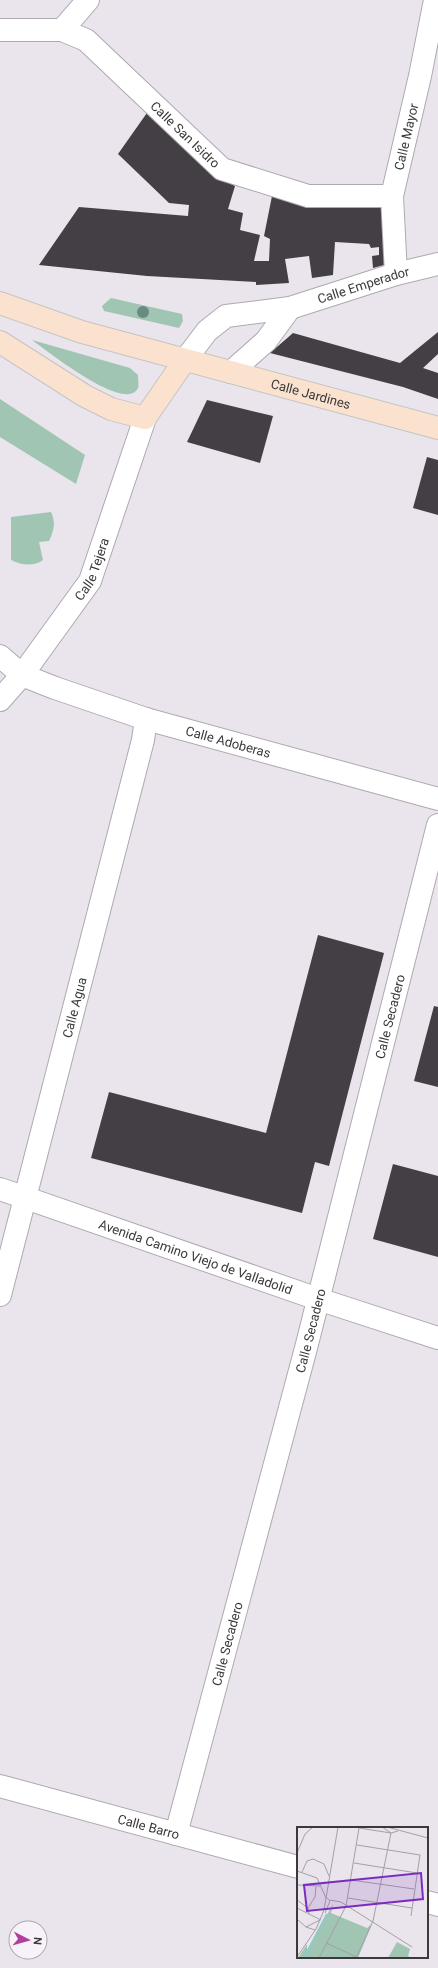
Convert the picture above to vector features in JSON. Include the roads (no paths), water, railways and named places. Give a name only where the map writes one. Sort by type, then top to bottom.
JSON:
[{"type":"main road","name":"Calle Jardines","points":[[0,303],[82,332],[438,428]]},
{"type":"main road","points":[[0,342],[85,396],[111,409],[145,418],[185,360]]},
{"type":"street","points":[[62,30],[88,0]]},
{"type":"street","name":"Calle Mayor","points":[[396,274],[392,196],[420,76],[435,0]]},
{"type":"street","name":"Calle San Isidro","points":[[0,30],[62,30],[86,40],[222,169],[308,196],[392,196]]},
{"type":"street","name":"Calle Emperador","points":[[185,360],[207,331],[226,316],[290,308],[396,274],[438,264]]},
{"type":"street","points":[[231,372],[266,341],[290,308]]},
{"type":"street","name":"Calle Tejera","points":[[0,700],[22,675],[90,581],[145,418]]},
{"type":"street","name":"Calle Adoberas","points":[[0,656],[22,675],[55,688],[146,719],[438,799]]},
{"type":"street","name":"Calle Agua","points":[[0,1295],[26,1199],[143,740],[146,719]]},
{"type":"street","name":"Calle Secadero","points":[[176,1834],[318,1299],[438,825]]},
{"type":"street","name":"Avenida Camino Viejo de Valladolid","points":[[0,1189],[318,1299],[438,1338]]},
{"type":"street","name":"Calle Barro","points":[[0,1786],[297,1867]]},
{"type":"street","points":[[428,1902],[438,1905]]}]
